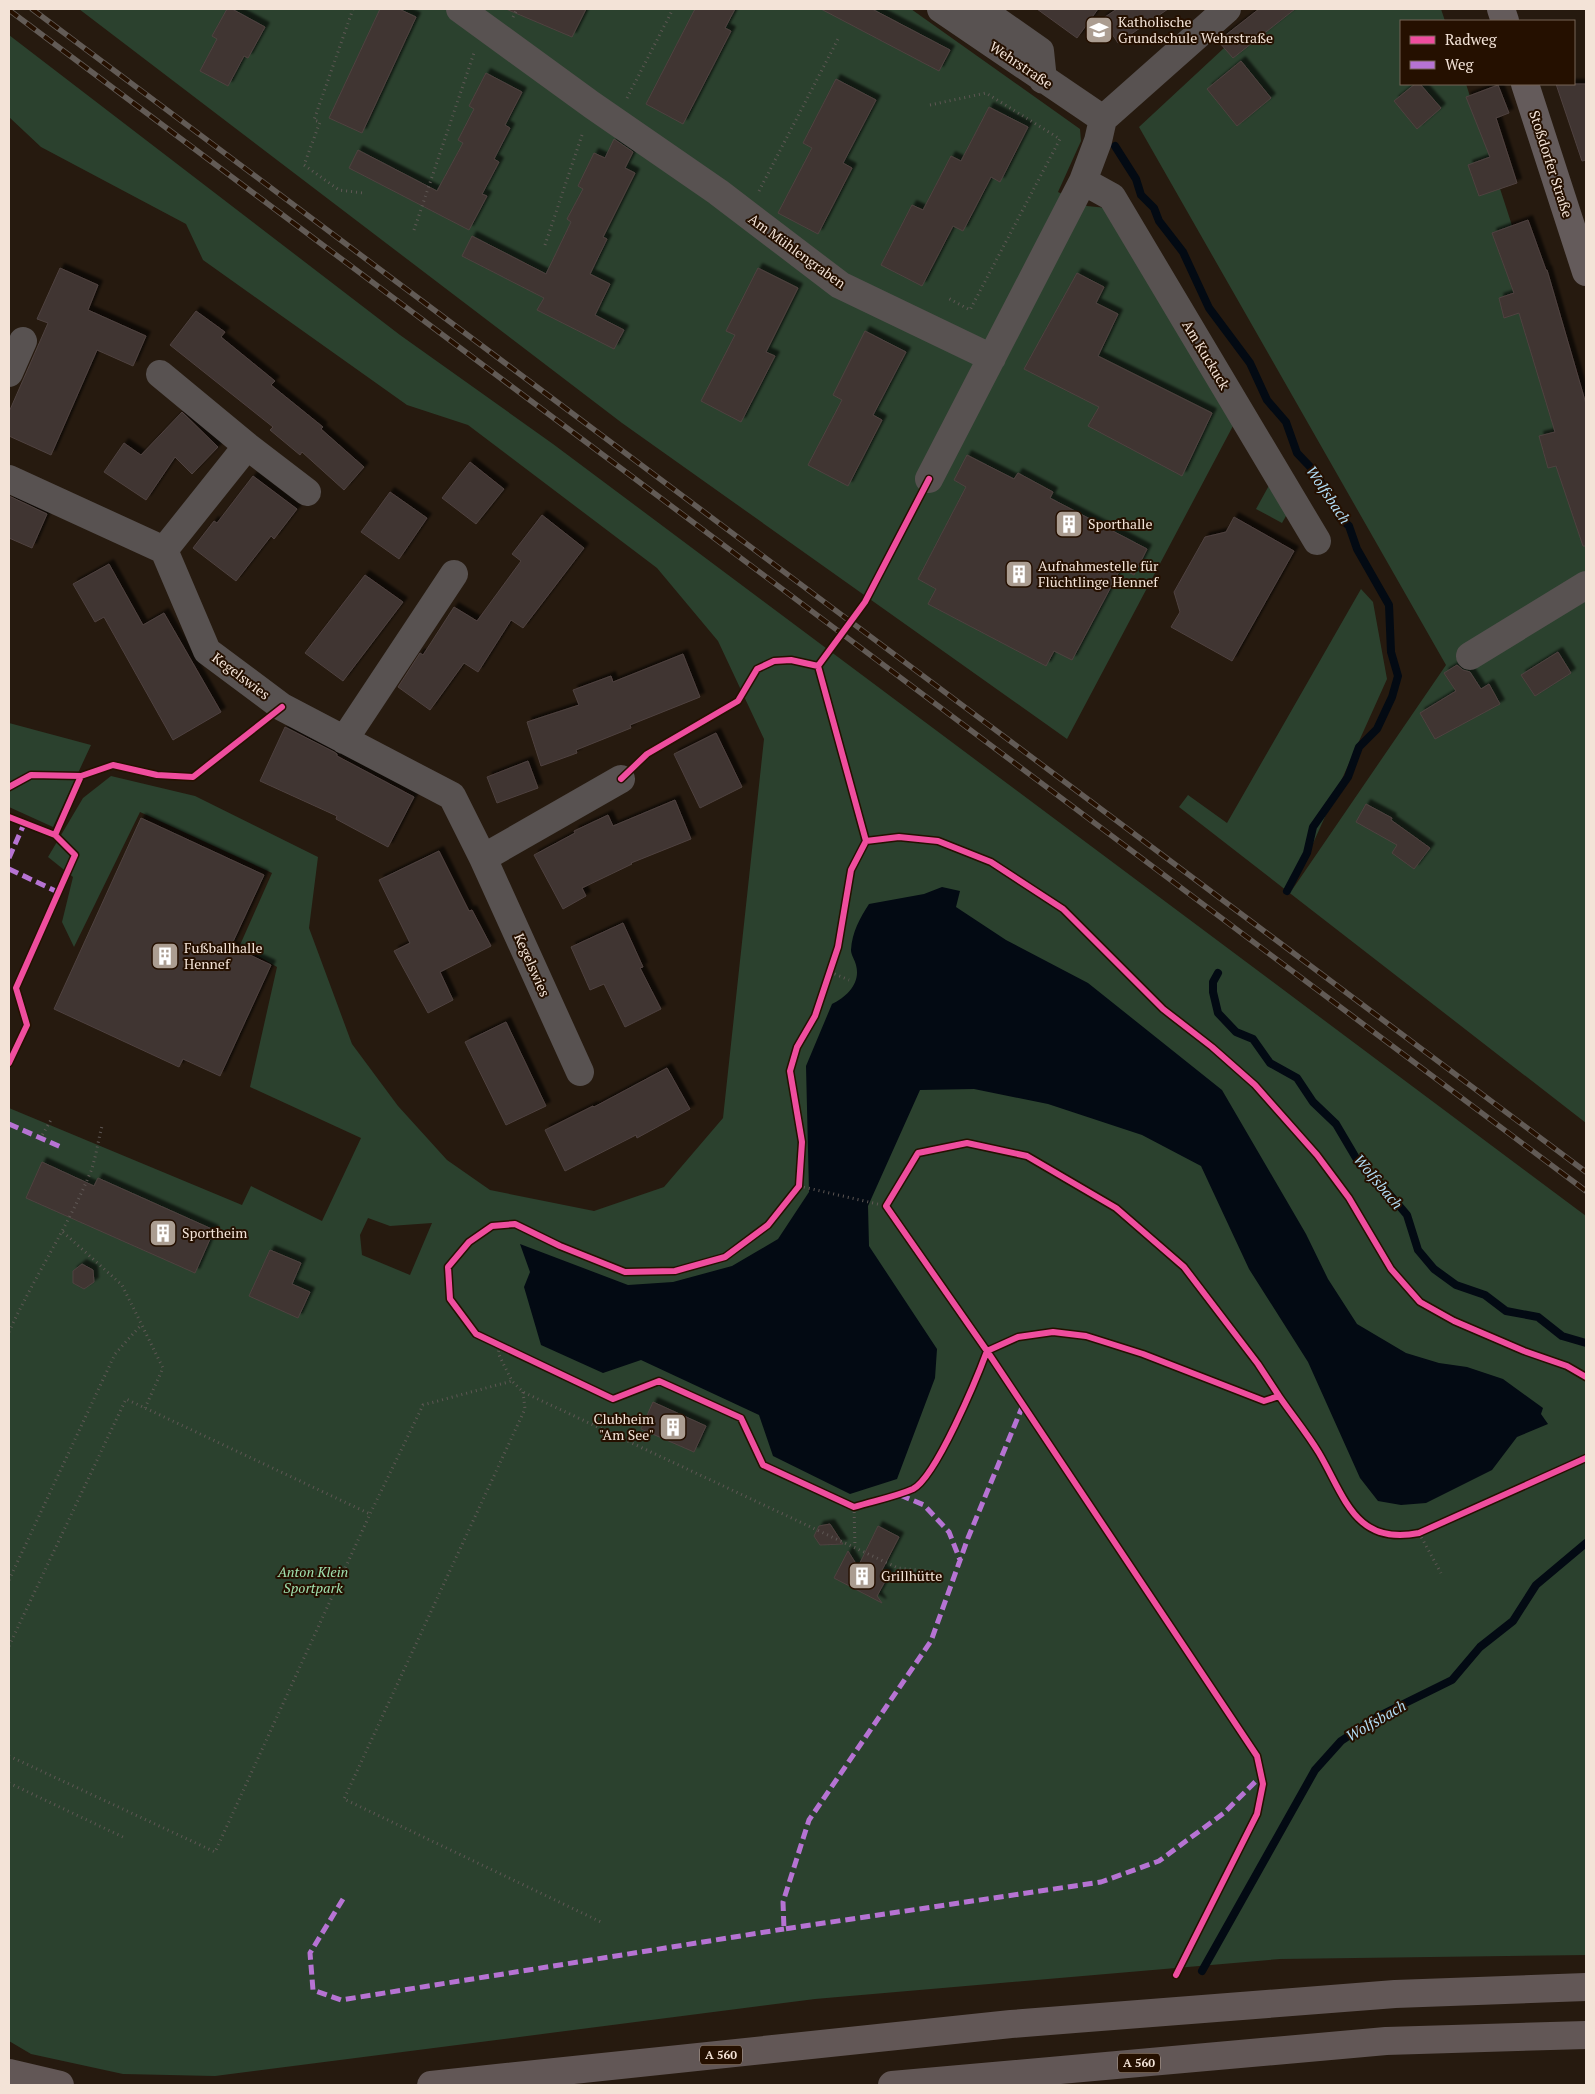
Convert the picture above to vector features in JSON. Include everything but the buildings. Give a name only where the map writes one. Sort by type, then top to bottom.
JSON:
[{"type":"highway","name":"A 560","points":[[431,2085],[1020,2023],[1395,1994],[1586,1987]]},
{"type":"highway","name":"A 560","points":[[892,2085],[1386,2041],[1586,2035]]},
{"type":"highway","points":[[9,2073],[60,2085]]},
{"type":"main road","name":"Stoßdorfer Straße","points":[[1525,85],[1586,272]]},
{"type":"street","name":"Am Mühlengraben","points":[[460,9],[747,214],[840,285],[992,358]]},
{"type":"street","name":"Wehrstraße","points":[[941,9],[1103,119]]},
{"type":"street","points":[[980,9],[1040,51],[1043,80]]},
{"type":"street","points":[[929,478],[1083,181],[1098,141],[1103,119],[1227,9]]},
{"type":"street","name":"Am Kuckuck","points":[[1083,181],[1112,197],[1317,541]]},
{"type":"street","points":[[9,373],[23,341]]},
{"type":"street","points":[[160,374],[247,446],[307,492]]},
{"type":"street","points":[[9,479],[164,550],[247,446]]},
{"type":"street","name":"Kegelswies","points":[[164,550],[207,651],[282,707],[452,796],[483,858],[580,1072]]},
{"type":"street","points":[[344,740],[454,574]]},
{"type":"street","points":[[1470,656],[1586,585]]},
{"type":"street","points":[[483,858],[621,778]]},
{"type":"path","points":[[353,9],[314,120],[320,122],[304,165],[339,190],[363,193]]},
{"type":"path","points":[[616,121],[673,9]]},
{"type":"path","points":[[414,230],[483,26]]},
{"type":"path","points":[[747,214],[838,38]]},
{"type":"path","points":[[930,105],[986,93],[1060,139],[970,310],[946,297]]},
{"type":"path","points":[[545,245],[592,105]]},
{"type":"path","points":[[830,972],[848,980]]},
{"type":"path","points":[[40,1139],[52,1118]]},
{"type":"path","points":[[9,1332],[25,1296],[63,1232],[92,1169],[102,1126]]},
{"type":"path","points":[[799,1186],[886,1206]]},
{"type":"path","points":[[63,1232],[122,1285],[163,1368],[145,1408]]},
{"type":"path","points":[[9,1580],[115,1354],[141,1325]]},
{"type":"path","points":[[500,1346],[498,1353],[512,1381],[523,1392],[898,1568],[937,1572]]},
{"type":"path","points":[[9,1756],[214,1852],[370,1514],[423,1405],[512,1381]]},
{"type":"path","points":[[523,1392],[525,1409],[344,1799],[601,1922]]},
{"type":"path","points":[[9,1646],[126,1399],[370,1514]]},
{"type":"path","points":[[854,1507],[855,1547]]},
{"type":"path","points":[[1419,1533],[1441,1573]]},
{"type":"path","points":[[9,1783],[125,1838]]},
{"type":"green space","points":[[79,9],[911,9],[1080,129],[1081,141],[1058,192],[1087,206],[1107,208],[1234,424],[1067,739],[622,423]]},
{"type":"green space","points":[[1266,9],[1441,9],[1445,20],[1400,20],[1400,85],[1466,85],[1586,453],[1586,1123],[1179,807],[1188,795],[1227,823],[1361,589],[1373,602],[1387,679],[1292,890],[1446,665],[1139,127]]},
{"type":"green space","name":"Anton Klein Sportpark","points":[[9,35],[400,335],[553,444],[1586,1216],[1586,1955],[1280,1959],[815,1999],[215,2076],[123,2074],[31,2054],[9,2041],[9,1108],[242,1205],[251,1186],[322,1221],[361,1138],[250,1087],[277,967],[240,945],[272,873],[140,812],[74,947],[62,922],[73,877],[48,857],[83,798],[111,776],[195,796],[318,857],[309,928],[352,1044],[398,1106],[447,1160],[490,1190],[594,1211],[664,1187],[723,1118],[764,739],[718,641],[657,568],[468,425],[407,405],[203,260],[186,224],[41,147],[9,117]],"holes":[[[368,1218],[390,1226],[432,1223],[410,1275],[362,1255],[360,1235]]]},
{"type":"green space","points":[[1272,480],[1290,509],[1282,523],[1256,509]]},
{"type":"green space","points":[[9,723],[91,745],[53,827],[9,807]]},
{"type":"shaded area","points":[[942,887],[960,891],[956,907],[1006,940],[1088,983],[1222,1090],[1306,1234],[1328,1279],[1357,1324],[1406,1353],[1439,1363],[1467,1367],[1503,1379],[1543,1408],[1541,1414],[1548,1424],[1517,1437],[1492,1470],[1426,1503],[1401,1505],[1378,1501],[1360,1478],[1308,1362],[1249,1269],[1201,1166],[1142,1135],[1048,1104],[974,1089],[920,1090],[868,1206],[869,1246],[937,1349],[935,1378],[897,1479],[850,1494],[773,1456],[759,1415],[641,1360],[603,1373],[541,1345],[524,1287],[530,1272],[520,1244],[628,1285],[673,1282],[732,1266],[778,1239],[809,1192],[806,1066],[832,1004],[848,993],[855,983],[857,972],[851,950],[857,926],[869,904],[924,894]]},
{"type":"waterway","name":"Wolfsbach","points":[[1115,146],[1136,179],[1141,195],[1154,208],[1159,221],[1183,252],[1209,308],[1250,363],[1267,400],[1286,422],[1297,453],[1316,473],[1339,517],[1349,526],[1357,549],[1389,605],[1391,652],[1398,676],[1392,697],[1377,729],[1359,747],[1348,777],[1313,827],[1307,853],[1287,891]]},
{"type":"waterway","name":"Wolfsbach","points":[[1218,973],[1213,982],[1213,992],[1218,1013],[1236,1032],[1253,1039],[1270,1063],[1297,1078],[1313,1102],[1336,1124],[1359,1163],[1380,1183],[1407,1215],[1418,1250],[1434,1269],[1456,1285],[1485,1295],[1506,1311],[1538,1317],[1562,1336],[1586,1343]]},
{"type":"waterway","name":"Wolfsbach","points":[[1202,1971],[1315,1770],[1341,1741],[1377,1717],[1452,1680],[1480,1647],[1513,1621],[1536,1585],[1586,1543]]},
{"type":"railway","points":[[32,9],[1586,1172]]},
{"type":"railway","points":[[9,10],[1586,1191]]},
{"type":"marked path","points":[[9,858],[24,824]]},
{"type":"marked path","points":[[9,869],[60,893]]},
{"type":"marked path","points":[[9,1124],[63,1148]]},
{"type":"marked path","points":[[1023,1405],[968,1538],[931,1641],[809,1820],[783,1902],[784,1929],[1101,1882],[1159,1861],[1224,1813],[1262,1775]]},
{"type":"marked path","points":[[900,1495],[924,1505],[949,1532],[960,1560]]},
{"type":"marked path","points":[[343,1899],[310,1953],[313,1990],[341,2000],[784,1929]]},
{"type":"cycle path","points":[[929,479],[865,602],[818,666],[866,841],[851,870],[838,947],[815,1016],[797,1047],[790,1071],[802,1142],[799,1186],[768,1225],[725,1257],[675,1271],[625,1272],[560,1246],[515,1224],[492,1226],[469,1242],[448,1267],[450,1299],[476,1334],[613,1399],[659,1381],[741,1418],[763,1465],[854,1507],[906,1492],[922,1481],[933,1466],[955,1426],[987,1351],[1018,1337],[1053,1332],[1086,1336],[1143,1354],[1264,1401],[1279,1396],[1319,1453],[1345,1501],[1366,1525],[1380,1532],[1397,1535],[1419,1533],[1586,1458]]},
{"type":"cycle path","points":[[621,779],[647,754],[738,701],[757,669],[774,661],[791,660],[818,666]]},
{"type":"cycle path","points":[[9,787],[31,775],[81,776],[113,765],[157,775],[193,777],[282,707]]},
{"type":"cycle path","points":[[55,835],[81,776]]},
{"type":"cycle path","points":[[9,817],[55,835],[75,855],[16,988],[27,1025],[9,1063]]},
{"type":"cycle path","points":[[866,841],[899,837],[938,841],[991,862],[1063,909],[1163,1009],[1212,1047],[1255,1085],[1317,1155],[1349,1198],[1391,1269],[1420,1302],[1454,1321],[1524,1351],[1567,1366],[1586,1377]]},
{"type":"cycle path","points":[[1176,1975],[1257,1814],[1263,1784],[1257,1756],[987,1351],[886,1206],[918,1153],[967,1143],[1027,1156],[1116,1208],[1184,1267],[1258,1364],[1279,1396]]},
{"type":"place","name":"Katholische Grundschule Wehrstraße","points":[[1099,30]]},
{"type":"place","name":"Sporthalle","points":[[1069,524]]},
{"type":"place","name":"Aufnahmestelle für Flüchtlinge Hennef","points":[[1019,574]]},
{"type":"place","name":"Fußballhalle Hennef","points":[[165,956]]},
{"type":"place","name":"Sportheim","points":[[163,1233]]},
{"type":"place","name":"Clubheim \"Am See\"","points":[[673,1427]]},
{"type":"place","name":"Grillhütte","points":[[862,1576]]}]
